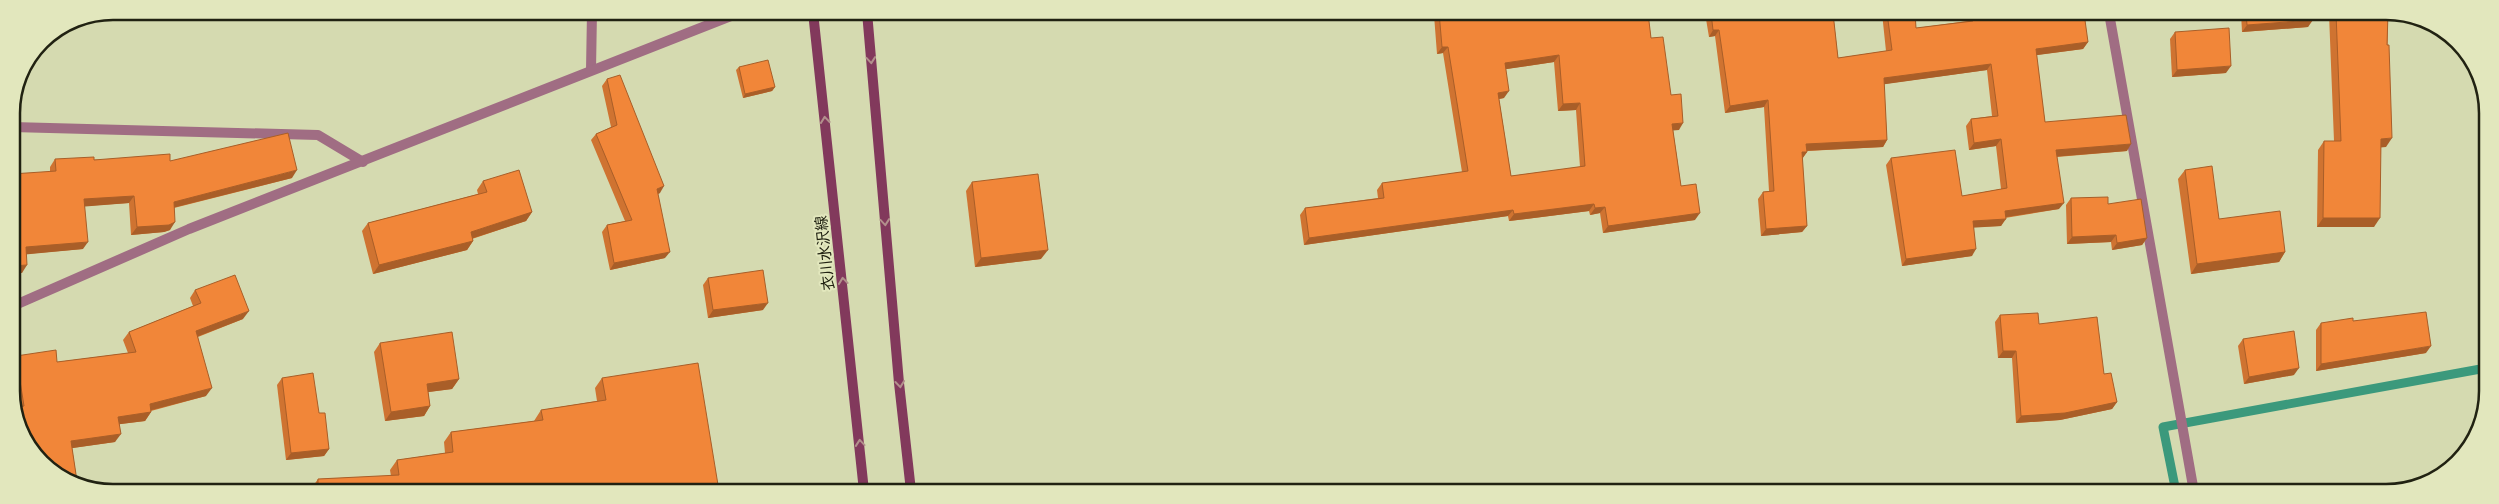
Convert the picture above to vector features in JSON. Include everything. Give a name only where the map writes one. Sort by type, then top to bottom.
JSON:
[{"type":"main road","name":"衣川水沢線","points":[[814,20],[863,484]]},
{"type":"main road","points":[[868,20],[899,383],[910,484]]},
{"type":"street","points":[[591,70],[592,20]]},
{"type":"street","points":[[20,303],[189,230],[720,20]]},
{"type":"street","points":[[2110,20],[2193,484]]},
{"type":"street","points":[[20,127],[318,135],[363,162]]},
{"type":"building","points":[[1440,20],[1649,20],[1651,38],[1663,37],[1671,95],[1681,94],[1683,123],[1672,124],[1681,186],[1696,184],[1700,213],[1608,226],[1605,207],[1595,208],[1594,204],[1514,214],[1513,210],[1309,238],[1305,208],[1384,198],[1382,183],[1468,171],[1448,47],[1442,47]],"holes":[[[1559,55],[1563,104],[1580,103],[1585,166],[1511,176],[1498,93],[1509,91],[1505,63]]]},
{"type":"building","points":[[1712,20],[1834,20],[1838,58],[1892,50],[1888,20],[1915,20],[1916,28],[1973,20],[2085,20],[2088,42],[2036,49],[2045,122],[2126,115],[2131,144],[2056,150],[2064,203],[2005,211],[2006,219],[1973,221],[1976,249],[1906,259],[1891,158],[1955,150],[1962,196],[2007,188],[2001,139],[1974,143],[1971,119],[1998,116],[1991,64],[1884,78],[1887,140],[1806,144],[1807,152],[1802,152],[1807,226],[1766,229],[1763,192],[1774,191],[1768,100],[1730,106],[1719,30],[1713,30]]},
{"type":"building","points":[[2247,20],[2313,20],[2247,25]]},
{"type":"building","points":[[2336,20],[2388,20],[2387,45],[2389,45],[2392,138],[2381,139],[2380,218],[2323,218],[2324,141],[2341,141]]},
{"type":"building","points":[[2229,28],[2231,66],[2177,70],[2175,32]]},
{"type":"building","points":[[768,60],[775,87],[745,94],[739,67]]},
{"type":"building","points":[[620,75],[664,186],[657,189],[670,252],[614,263],[607,225],[632,220],[596,134],[617,125],[607,79]]},
{"type":"building","points":[[288,133],[297,170],[174,202],[175,222],[169,225],[137,227],[134,196],[84,199],[88,242],[26,247],[27,265],[20,265],[20,173],[56,171],[55,159],[94,157],[94,160],[170,154],[170,161]]},
{"type":"building","points":[[2212,166],[2219,219],[2280,211],[2285,252],[2197,264],[2185,170]]},
{"type":"building","points":[[519,170],[532,212],[471,232],[473,241],[379,265],[368,223],[487,192],[483,181]]},
{"type":"building","points":[[1038,174],[1048,250],[981,258],[972,182]]},
{"type":"building","points":[[2108,197],[2108,204],[2141,199],[2147,238],[2117,243],[2116,235],[2072,237],[2071,198]]},
{"type":"building","points":[[763,270],[768,303],[713,310],[708,278]]},
{"type":"building","points":[[235,275],[249,311],[196,331],[212,388],[150,404],[151,412],[118,417],[121,434],[71,441],[76,477],[56,465],[39,448],[32,438],[25,421],[22,406],[24,406],[20,381],[20,355],[56,350],[57,362],[136,352],[129,332],[201,303],[195,290]]},
{"type":"building","points":[[2426,312],[2431,346],[2321,364],[2321,323],[2353,318],[2353,321]]},
{"type":"building","points":[[2038,313],[2039,324],[2097,317],[2104,374],[2111,373],[2117,402],[2065,413],[2021,416],[2016,351],[2003,351],[2000,315]]},
{"type":"building","points":[[2294,331],[2299,368],[2249,377],[2243,339]]},
{"type":"building","points":[[452,332],[459,379],[427,384],[430,406],[391,412],[380,343]]},
{"type":"building","points":[[698,363],[718,484],[318,484],[318,479],[399,475],[397,460],[453,452],[451,432],[543,420],[541,410],[606,400],[602,378]]},
{"type":"building","points":[[313,373],[319,413],[325,413],[329,449],[291,453],[282,378]]},
{"type":"waterway","points":[[2174,484],[2163,427],[2479,369]]}]
